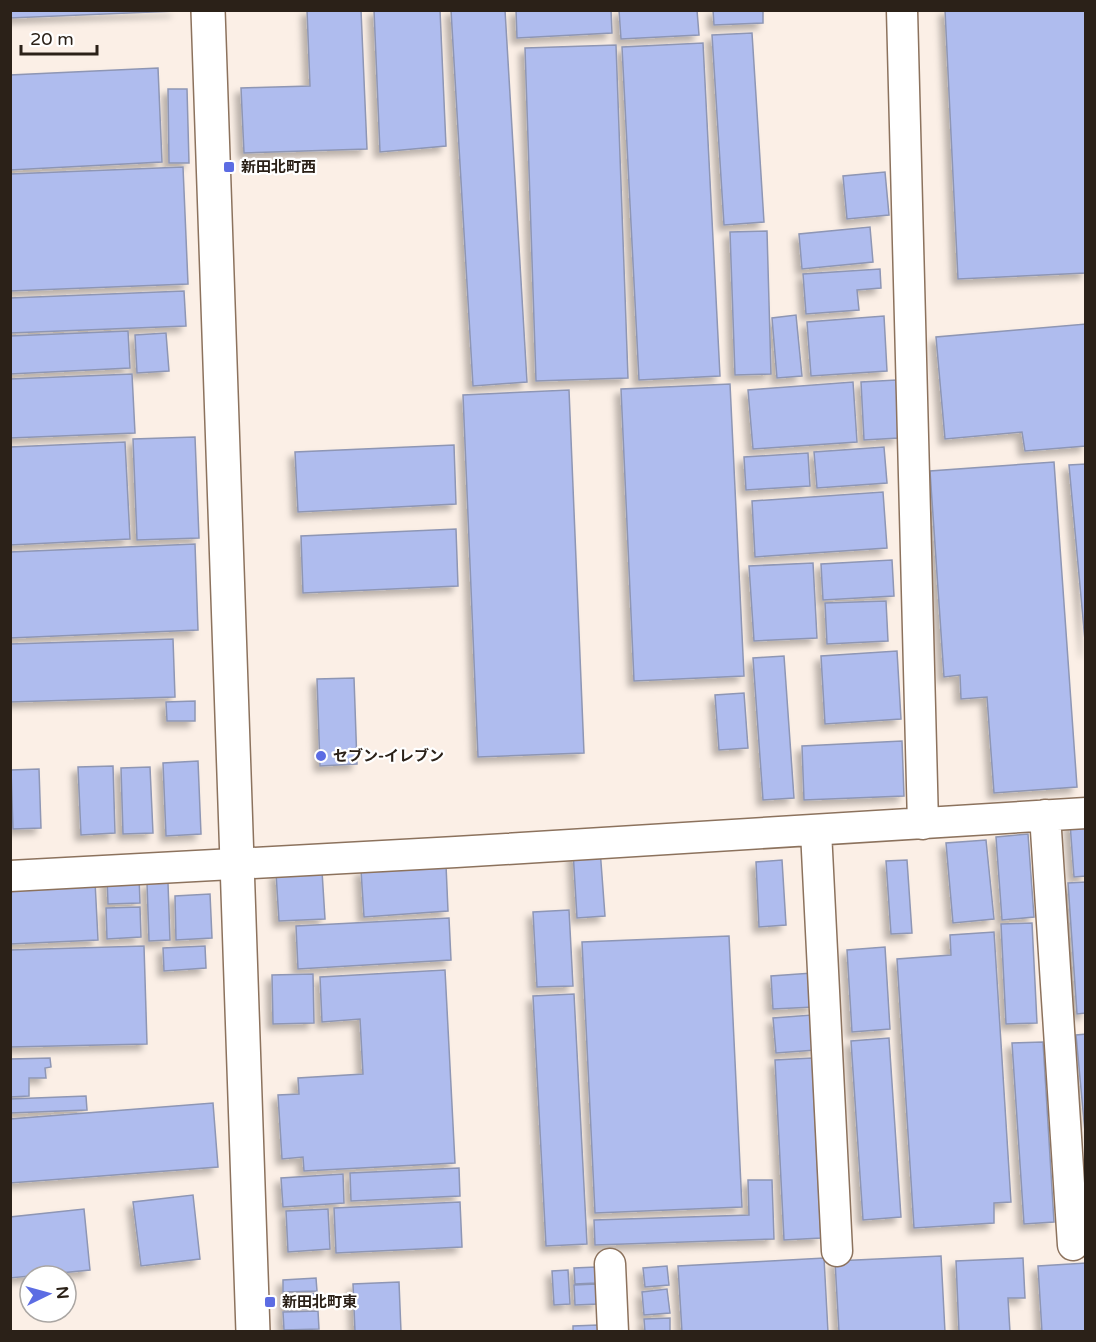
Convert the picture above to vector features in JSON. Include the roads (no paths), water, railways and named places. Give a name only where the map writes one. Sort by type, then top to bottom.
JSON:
[{"type":"street","points":[[208,10],[253,1332]]},
{"type":"street","points":[[902,10],[923,824]]},
{"type":"street","points":[[10,876],[238,865],[1086,813]]},
{"type":"street","points":[[1045,815],[1073,1245]]},
{"type":"street","points":[[816,831],[837,1251]]},
{"type":"street","points":[[610,1263],[613,1332]]},
{"type":"place","name":"新田北町西","points":[[229,167]]},
{"type":"place","name":"セブン-イレブン","points":[[321,756]]},
{"type":"place","name":"新田北町東","points":[[270,1302]]}]
